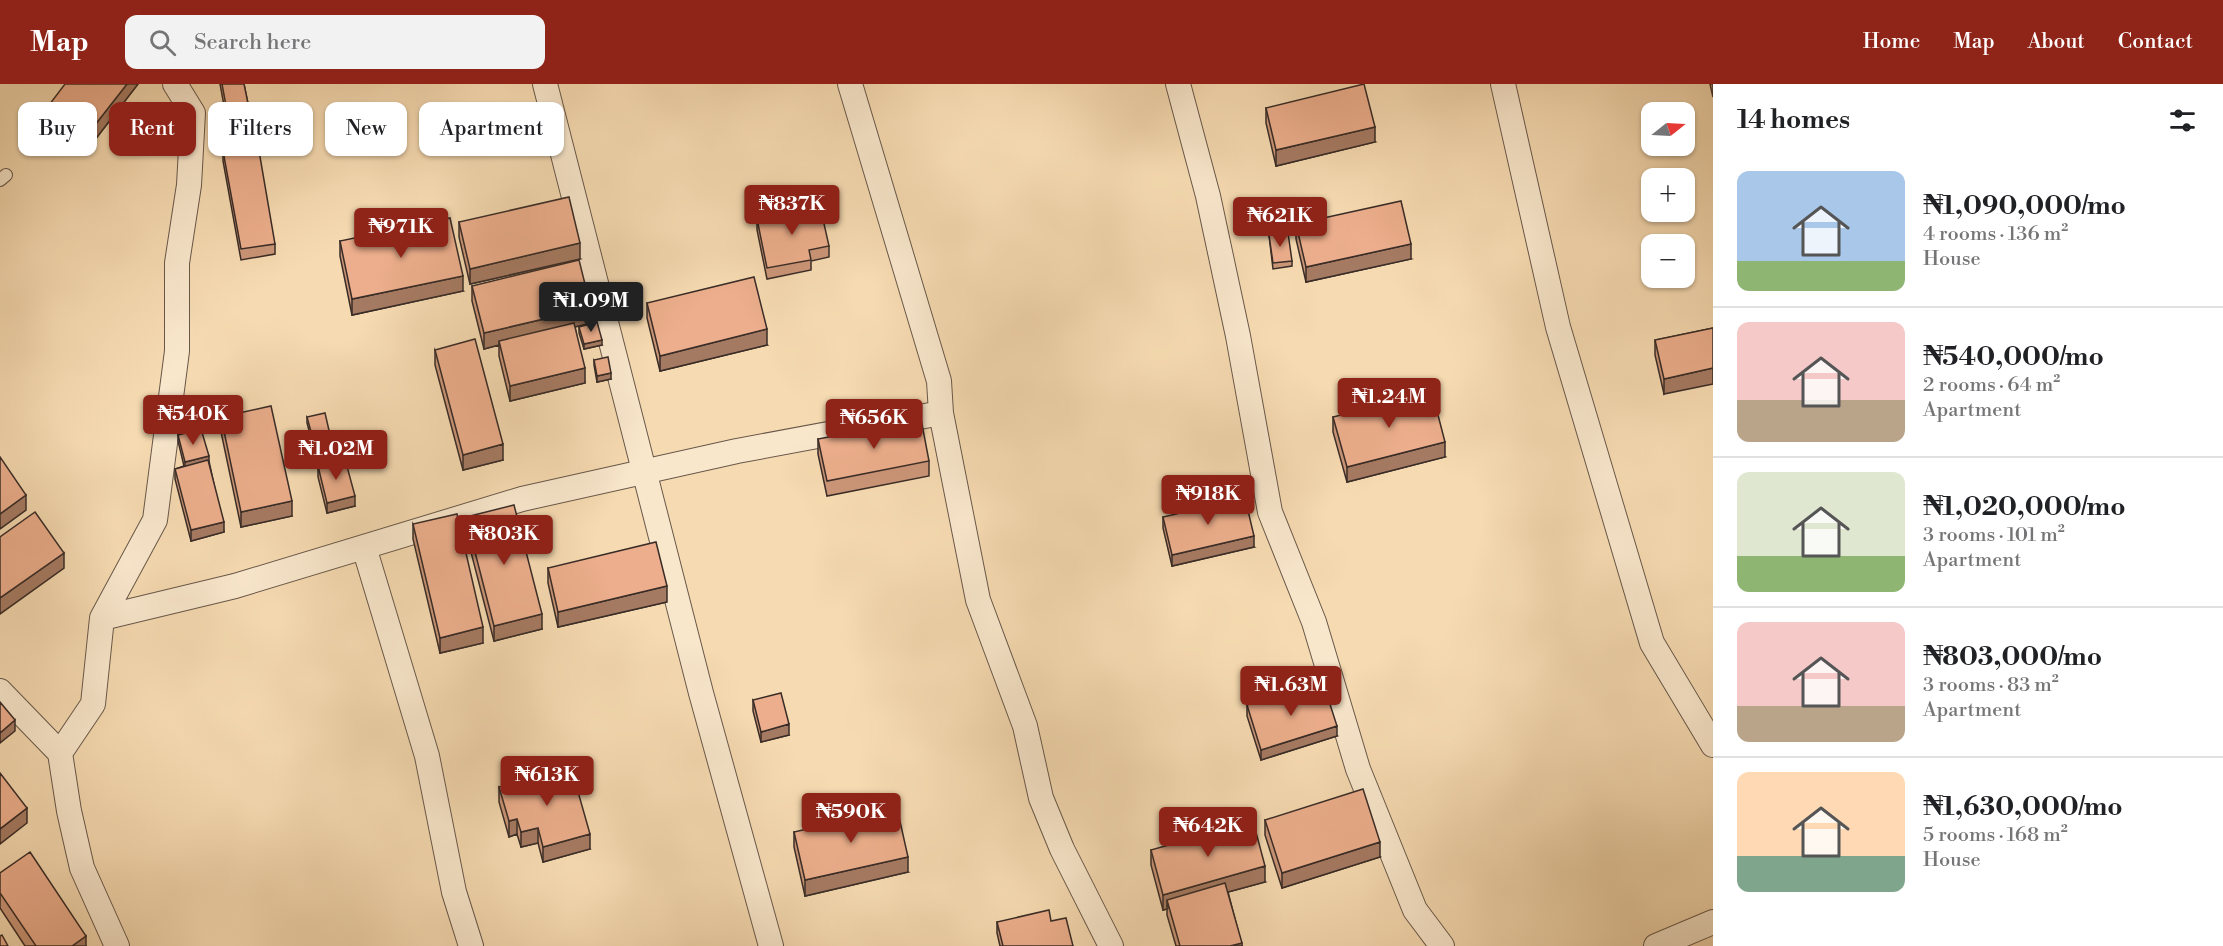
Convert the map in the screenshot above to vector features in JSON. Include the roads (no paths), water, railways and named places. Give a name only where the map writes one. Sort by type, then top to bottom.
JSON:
[{"type":"street","points":[[60,753],[93,704],[102,618],[155,520],[177,351],[177,263],[189,185],[193,113],[175,84]]},
{"type":"street","points":[[545,84],[644,472],[771,946]]},
{"type":"street","points":[[850,84],[939,381],[941,413],[978,600],[1025,726],[1041,798],[1062,849],[1111,946]]},
{"type":"street","points":[[1178,84],[1211,208],[1238,336],[1270,512],[1314,622],[1358,769],[1415,910],[1442,946]]},
{"type":"street","points":[[1503,84],[1558,327],[1652,643],[1713,745]]},
{"type":"street","points":[[102,618],[235,586],[522,499],[644,472],[941,413]]},
{"type":"street","points":[[364,547],[427,756],[454,892],[471,946]]},
{"type":"street","points":[[0,691],[60,753],[69,811],[82,868],[117,946]]},
{"type":"street","points":[[1656,946],[1713,921]]}]
